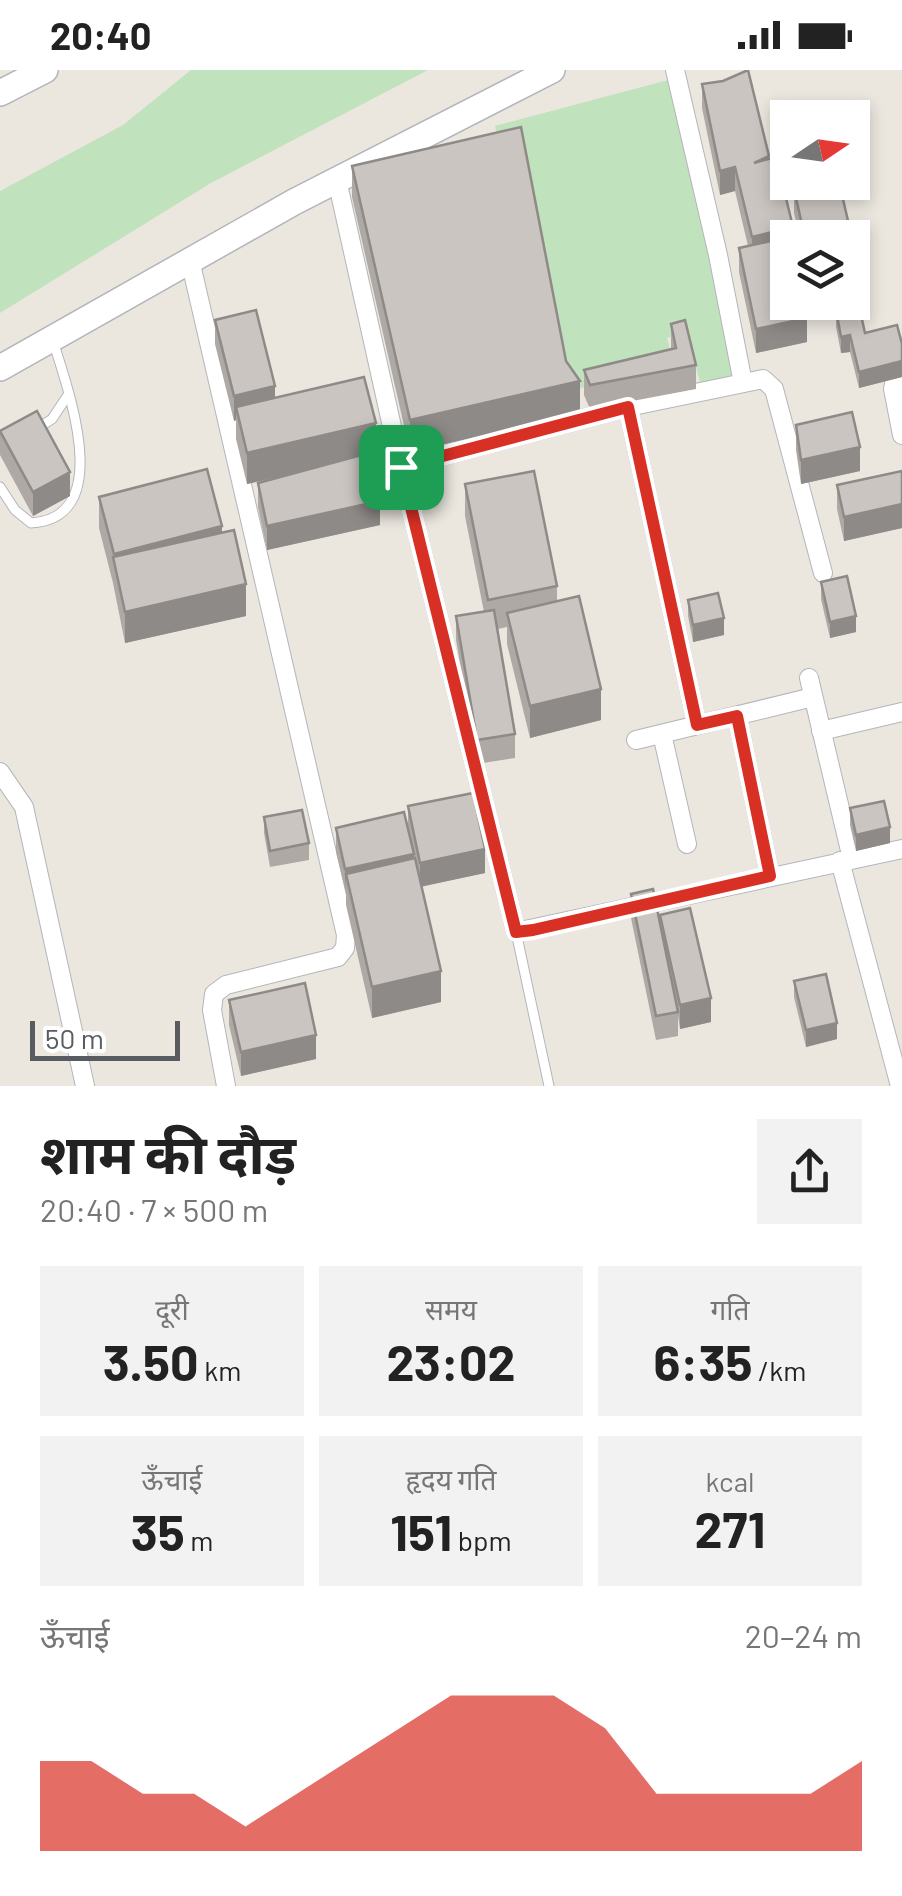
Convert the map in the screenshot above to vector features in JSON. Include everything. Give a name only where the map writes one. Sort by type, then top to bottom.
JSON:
[{"type":"street","points":[[0,93],[46,70]]},
{"type":"street","points":[[0,368],[336,180],[552,70]]},
{"type":"street","points":[[674,70],[718,255],[743,383]]},
{"type":"street","points":[[336,180],[401,467],[516,932],[902,849]]},
{"type":"street","points":[[190,260],[346,935],[345,948],[338,957],[226,985],[214,994],[212,1010],[226,1086]]},
{"type":"street","points":[[401,467],[628,407],[763,379],[774,390],[823,573]]},
{"type":"street","points":[[902,381],[894,384],[893,389],[902,435]]},
{"type":"street","points":[[628,407],[697,725]]},
{"type":"street","points":[[636,740],[737,716],[811,688],[846,860],[900,1086]]},
{"type":"street","points":[[822,731],[902,712]]},
{"type":"street","points":[[737,716],[770,876]]},
{"type":"street","points":[[662,734],[686,844]]},
{"type":"street","points":[[0,772],[24,807],[85,1086]]},
{"type":"lane","points":[[0,488],[15,510],[32,523],[47,522],[69,506],[78,492],[80,466],[69,393],[52,339]]},
{"type":"lane","points":[[24,436],[52,419],[69,393]]},
{"type":"lane","points":[[516,932],[549,1086]]},
{"type":"green space","points":[[191,70],[428,70],[211,183],[0,313],[0,191],[123,125]]},
{"type":"green space","points":[[672,79],[751,375],[702,388],[686,333],[667,338],[674,364],[566,392],[495,126]]},
{"type":"building","points":[[748,70],[769,156],[754,163],[770,159],[770,200],[786,200],[791,220],[770,220],[770,233],[752,237],[735,167],[720,171],[702,84],[723,81]]},
{"type":"building","points":[[521,127],[566,361],[580,381],[410,420],[352,166]]},
{"type":"building","points":[[796,200],[843,200],[848,220],[801,220]]},
{"type":"building","points":[[770,241],[770,320],[798,320],[756,329],[739,248]]},
{"type":"building","points":[[256,310],[275,386],[234,396],[215,320]]},
{"type":"building","points":[[685,320],[696,365],[590,385],[584,370],[676,348],[671,324]]},
{"type":"building","points":[[838,320],[862,320],[865,333],[897,325],[902,361],[859,372],[850,335],[841,337]]},
{"type":"building","points":[[364,377],[376,423],[247,453],[236,407]]},
{"type":"building","points":[[37,411],[70,472],[33,492],[0,431]]},
{"type":"building","points":[[852,412],[860,447],[801,460],[796,425]]},
{"type":"building","points":[[369,453],[380,501],[267,526],[258,483]]},
{"type":"building","points":[[207,469],[222,526],[114,554],[99,497]]},
{"type":"building","points":[[534,471],[557,586],[488,600],[465,484]]},
{"type":"building","points":[[902,471],[902,504],[844,517],[837,485]]},
{"type":"building","points":[[234,530],[246,584],[125,612],[113,557]]},
{"type":"building","points":[[847,576],[856,616],[830,622],[821,582]]},
{"type":"building","points":[[718,593],[724,618],[693,625],[688,600]]},
{"type":"building","points":[[579,596],[601,689],[530,706],[507,613]]},
{"type":"building","points":[[494,610],[515,734],[477,740],[456,616]]},
{"type":"building","points":[[473,793],[485,849],[420,863],[408,806]]},
{"type":"building","points":[[884,801],[890,827],[856,835],[850,808]]},
{"type":"building","points":[[302,810],[309,843],[270,851],[264,817]]},
{"type":"building","points":[[404,812],[414,854],[345,869],[336,828]]},
{"type":"building","points":[[415,858],[441,971],[372,987],[346,874]]},
{"type":"building","points":[[653,889],[678,1012],[656,1016],[631,894]]},
{"type":"building","points":[[690,908],[711,998],[680,1005],[660,915]]},
{"type":"building","points":[[826,974],[837,1023],[806,1030],[794,981]]},
{"type":"building","points":[[305,983],[316,1035],[241,1052],[229,1000]]},
{"type":"route","points":[[628,407],[697,725],[737,716],[770,876],[516,932],[401,467],[628,407]]}]
